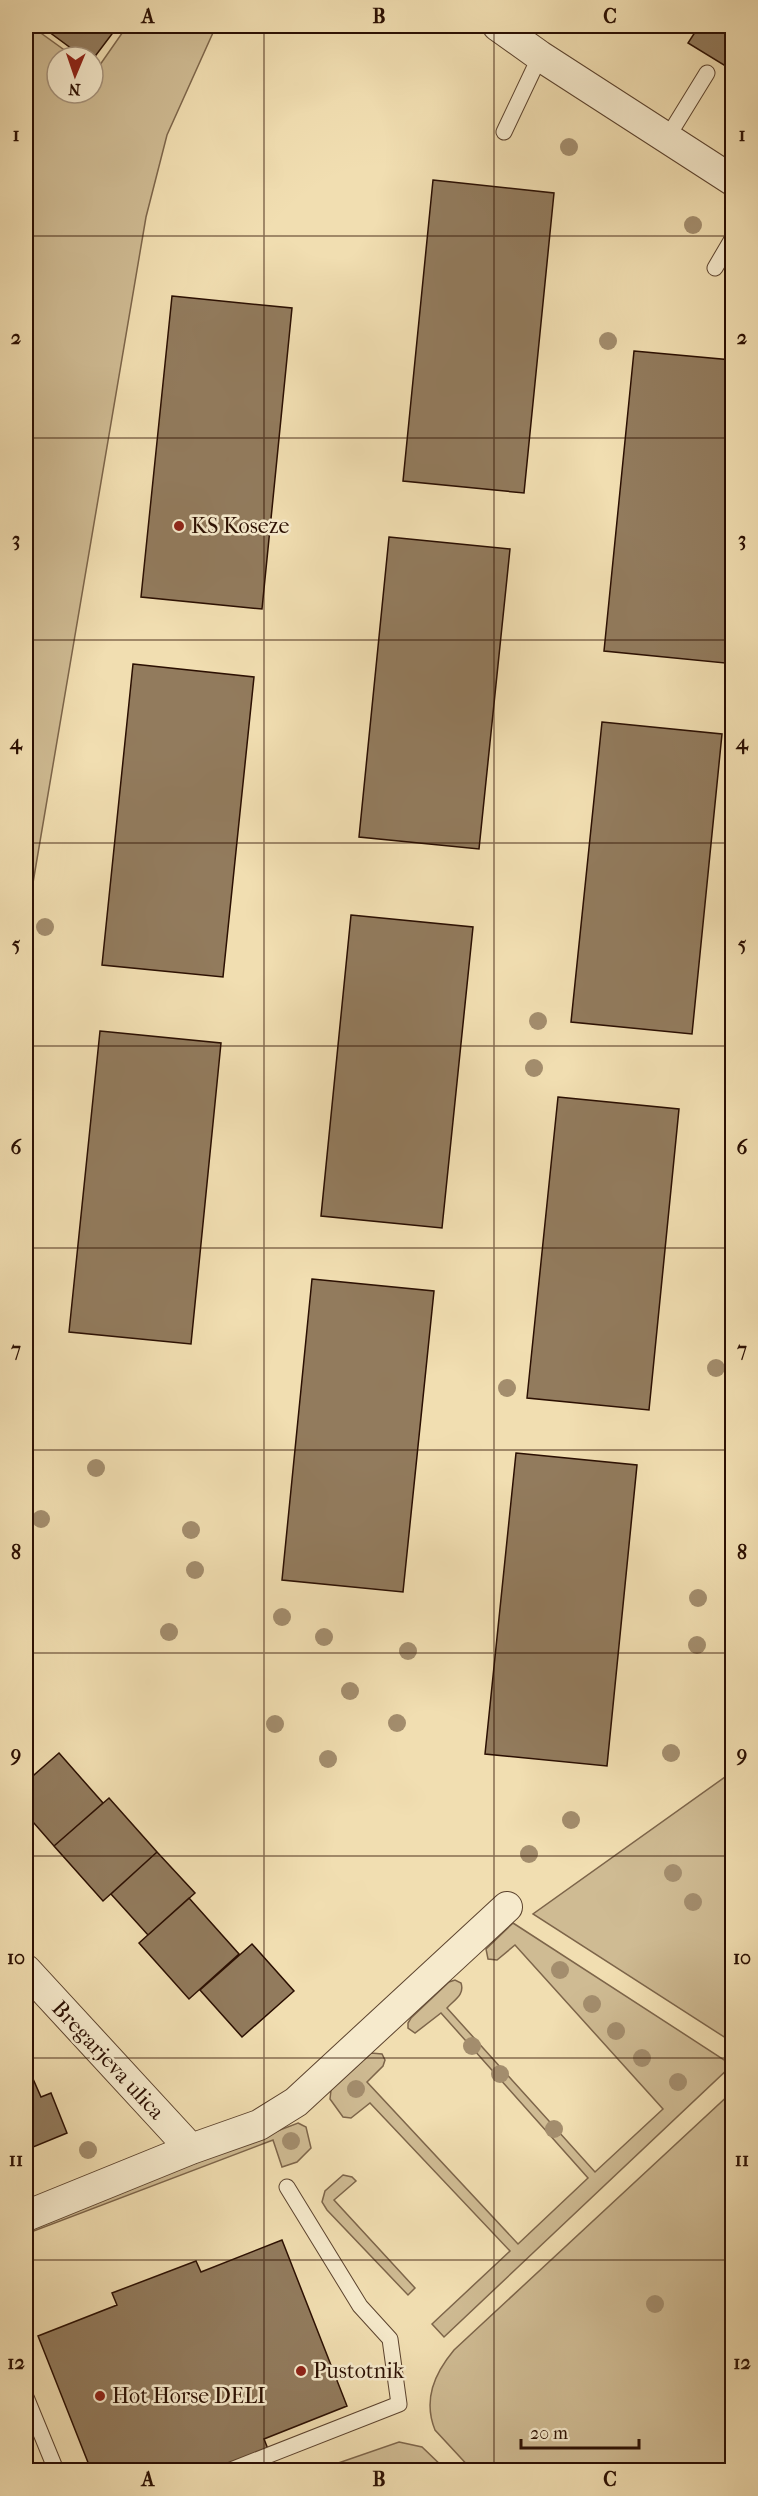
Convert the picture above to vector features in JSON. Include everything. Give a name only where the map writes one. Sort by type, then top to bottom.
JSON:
[{"type":"street","points":[[498,26],[540,56],[732,180]]},
{"type":"street","points":[[26,2216],[191,2149],[259,2125],[296,2102],[507,1907]]},
{"type":"street","name":"Bregarjeva ulica","points":[[26,1970],[191,2149]]},
{"type":"lane","points":[[504,132],[540,56]]},
{"type":"lane","points":[[667,138],[707,73]]},
{"type":"lane","points":[[715,268],[732,238]]},
{"type":"lane","points":[[231,2470],[399,2404],[390,2339],[360,2306],[287,2187]]},
{"type":"lane","points":[[26,2397],[56,2470]]},
{"type":"shaded area","points":[[26,26],[31,26],[57,45],[45,45],[45,105],[105,105],[105,58],[127,26],[216,26],[167,135],[146,217],[26,924]]},
{"type":"shaded area","points":[[732,1772],[732,2042],[533,1914]]},
{"type":"shaded area","points":[[513,1923],[732,2065],[444,2337],[432,2324],[510,2251],[370,2103],[351,2118],[343,2117],[330,2099],[331,2090],[371,2053],[382,2054],[385,2060],[383,2066],[367,2082],[518,2244],[588,2178],[441,2013],[415,2033],[408,2028],[411,2018],[449,1982],[455,1980],[461,1983],[462,1987],[458,1997],[447,2008],[595,2172],[663,2109],[515,1945],[497,1960],[488,1959],[486,1949]]},
{"type":"shaded area","points":[[732,2092],[732,2416],[726,2470],[472,2470],[435,2430],[432,2419],[430,2398],[432,2388],[447,2359]]},
{"type":"shaded area","points":[[298,2123],[306,2127],[311,2148],[297,2162],[282,2167],[273,2140],[26,2234],[26,2228]]},
{"type":"shaded area","points":[[343,2175],[352,2177],[356,2181],[334,2200],[415,2288],[408,2295],[322,2202],[325,2191]]},
{"type":"shaded area","points":[[399,2442],[422,2447],[446,2470],[318,2470]]},
{"type":"building","points":[[41,26],[118,26],[104,45],[67,45]]},
{"type":"building","points":[[699,26],[732,26],[732,70],[688,43]]},
{"type":"building","points":[[433,180],[554,193],[524,493],[403,481]]},
{"type":"building","points":[[172,296],[292,308],[262,609],[141,597]]},
{"type":"building","points":[[634,351],[732,360],[732,588],[725,663],[604,651]]},
{"type":"building","points":[[389,537],[510,549],[479,849],[359,837]]},
{"type":"building","points":[[133,664],[254,677],[223,977],[102,965]]},
{"type":"building","points":[[602,722],[722,734],[692,1034],[571,1022]]},
{"type":"building","points":[[351,915],[473,927],[442,1228],[321,1216]]},
{"type":"building","points":[[100,1031],[221,1043],[191,1344],[69,1332]]},
{"type":"building","points":[[558,1097],[679,1109],[649,1410],[527,1398]]},
{"type":"building","points":[[312,1279],[434,1291],[403,1592],[282,1580]]},
{"type":"building","points":[[516,1453],[637,1465],[607,1766],[485,1754]]},
{"type":"building","points":[[59,1753],[103,1803],[54,1846],[26,1814],[26,1782]]},
{"type":"building","points":[[109,1798],[157,1852],[103,1901],[54,1846]]},
{"type":"building","points":[[157,1852],[195,1893],[148,1935],[111,1894]]},
{"type":"building","points":[[189,1898],[239,1954],[189,1999],[139,1943]]},
{"type":"building","points":[[252,1944],[294,1991],[242,2037],[200,1990]]},
{"type":"building","points":[[30,2072],[41,2097],[51,2093],[67,2133],[26,2150],[26,2073]]},
{"type":"building","points":[[282,2240],[347,2406],[264,2439],[268,2449],[215,2470],[91,2470],[38,2336],[117,2305],[112,2293],[196,2261],[201,2272]]},
{"type":"place","name":"KS Koseze","points":[[179,526]]},
{"type":"place","name":"Pustotnik","points":[[301,2371]]},
{"type":"place","name":"Hot Horse DELI","points":[[100,2396]]}]
